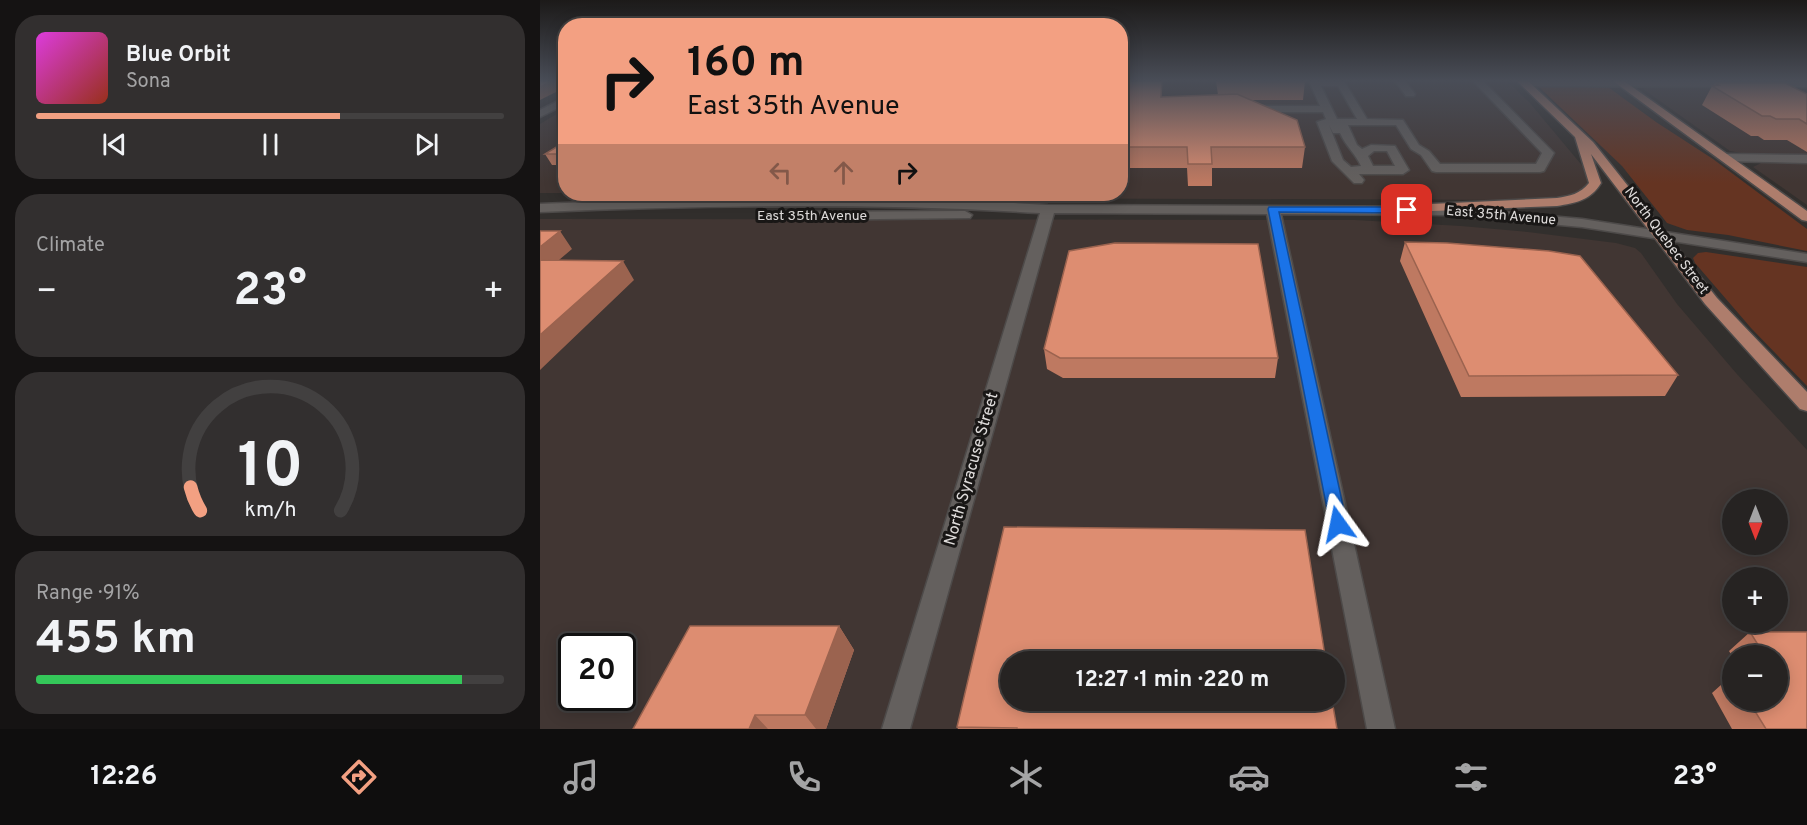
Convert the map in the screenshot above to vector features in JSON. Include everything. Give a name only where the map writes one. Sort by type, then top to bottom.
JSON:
[{"type":"main road","name":"North Quebec Street","points":[[1559,115],[1579,134],[1620,181],[1732,325],[1807,404]]},
{"type":"main road","points":[[1666,115],[1807,217]]},
{"type":"main road","points":[[1388,210],[1557,202],[1580,197],[1588,193],[1595,183],[1579,134]]},
{"type":"street","points":[[1329,115],[1352,147],[1362,155],[1369,170]]},
{"type":"street","points":[[1360,115],[1364,122]]},
{"type":"street","points":[[1332,122],[1399,122],[1415,147],[1425,153],[1436,168],[1540,168],[1548,153],[1511,115]]},
{"type":"street","points":[[1332,122],[1338,161],[1356,175],[1372,210]]},
{"type":"street","points":[[1356,175],[1369,170],[1403,170],[1391,148],[1371,148],[1362,155]]},
{"type":"street","points":[[1726,158],[1807,159]]},
{"type":"street","name":"East 35th Avenue","points":[[540,208],[750,201]]},
{"type":"street","points":[[865,216],[875,201]]},
{"type":"street","points":[[885,216],[894,201]]},
{"type":"street","name":"East 35th Avenue","points":[[934,201],[1048,209],[1388,210],[1502,214],[1659,234],[1700,243],[1807,258]]},
{"type":"street","name":"East 35th Avenue","points":[[576,208],[646,215],[865,216],[970,215],[1048,209]]},
{"type":"street","name":"North Syracuse Street","points":[[896,729],[1048,209]]},
{"type":"street","points":[[1273,209],[1381,729]]},
{"type":"shaded area","points":[[558,115],[558,193],[540,193],[540,124]]},
{"type":"shaded area","points":[[1128,115],[1540,115],[1585,169],[1590,185],[1576,195],[1547,200],[1128,199]]},
{"type":"shaded area","points":[[1568,115],[1646,115],[1713,159],[1807,229],[1807,251],[1728,235],[1687,230],[1667,223],[1622,166]]},
{"type":"shaded area","points":[[1680,115],[1807,115],[1807,155],[1747,154],[1730,151]]},
{"type":"shaded area","points":[[1761,163],[1807,163],[1807,205],[1753,167]]},
{"type":"shaded area","points":[[540,219],[1355,220],[1528,232],[1616,243],[1635,248],[1641,253],[1677,304],[1736,373],[1807,450],[1807,729],[540,729]]},
{"type":"shaded area","points":[[1706,252],[1807,267],[1807,386],[1751,328],[1695,263],[1693,258],[1698,253]]},
{"type":"building","points":[[1128,115],[1286,115],[1297,120],[1305,147],[1211,147],[1212,164],[1188,164],[1187,147],[1128,147]]},
{"type":"building","points":[[1760,115],[1807,115],[1807,124],[1799,119],[1776,119]]},
{"type":"building","points":[[558,146],[558,154],[545,154]]},
{"type":"building","points":[[540,231],[560,231],[540,247]]},
{"type":"building","points":[[1405,242],[1549,251],[1580,256],[1678,375],[1469,376]]},
{"type":"building","points":[[1115,243],[1258,244],[1278,358],[1060,358],[1044,349],[1069,251]]},
{"type":"building","points":[[540,260],[623,261],[540,335]]},
{"type":"building","points":[[1004,527],[1305,530],[1324,651],[1000,651],[1000,711],[1334,711],[1337,729],[957,727]]},
{"type":"building","points":[[690,626],[839,626],[805,715],[755,715],[749,729],[633,729]]},
{"type":"building","points":[[1807,632],[1807,729],[1766,729],[1755,711],[1788,711],[1788,645],[1758,645],[1751,633]]},
{"type":"route","points":[[1338,524],[1273,209],[1407,210]]}]
